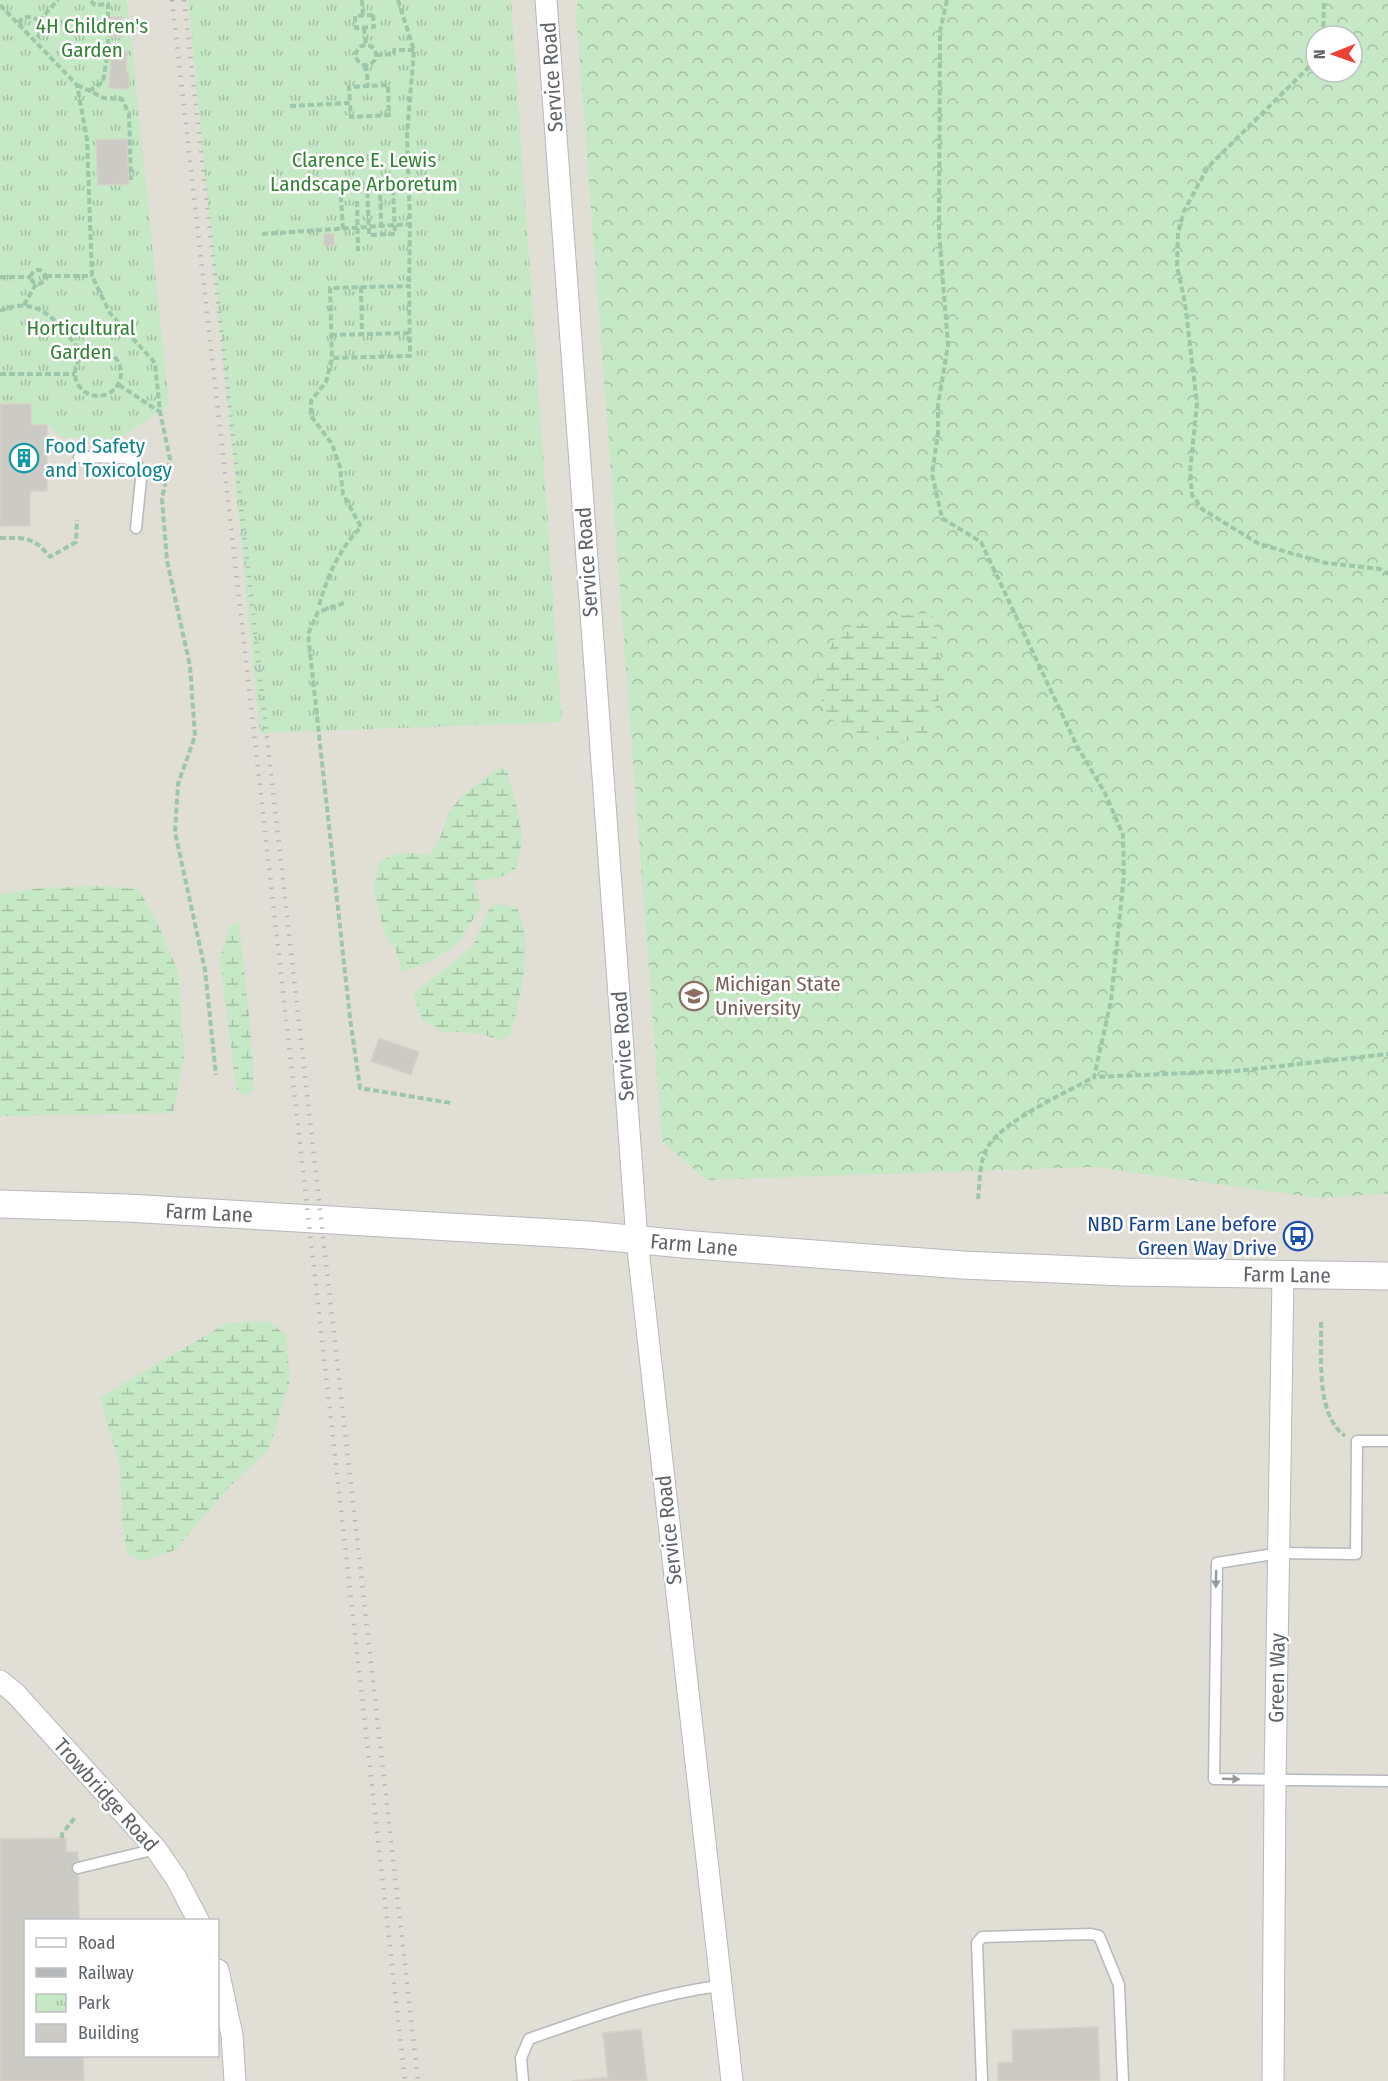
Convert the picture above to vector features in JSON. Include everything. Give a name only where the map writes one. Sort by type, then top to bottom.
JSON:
[{"type":"street","name":"Service Road","points":[[547,3],[638,1240],[732,2081]]},
{"type":"street","name":"Farm Lane","points":[[0,1204],[139,1209],[588,1235],[963,1265],[1123,1272],[1388,1276]]},
{"type":"street","name":"Green Way","points":[[1273,2081],[1283,1275]]},
{"type":"street","name":"Trowbridge Road","points":[[0,1681],[15,1693],[156,1849],[176,1878],[197,1919]]},
{"type":"street","points":[[219,1974],[232,2035],[235,2081]]},
{"type":"lane","points":[[79,457],[126,458],[137,464],[141,479],[136,528]]},
{"type":"lane","points":[[1388,1441],[1357,1441],[1356,1554],[1280,1553],[1216,1563],[1214,1779],[1388,1781]]},
{"type":"lane","points":[[78,1868],[156,1849]]},
{"type":"lane","points":[[982,2081],[977,1943],[982,1937],[1091,1934],[1099,1936],[1119,1985],[1123,2081]]},
{"type":"lane","points":[[523,2081],[521,2058],[529,2038],[691,1990],[720,1986]]},
{"type":"path","points":[[39,21],[58,0]]},
{"type":"path","points":[[89,91],[103,82],[108,51],[108,4],[95,5],[90,0]]},
{"type":"path","points":[[362,0],[363,16]]},
{"type":"path","points":[[332,358],[410,356],[407,134],[414,50],[398,0]]},
{"type":"path","points":[[946,0],[940,31],[939,231],[948,345],[938,405],[938,433],[932,474],[942,518],[981,542],[1077,746],[1105,793],[1124,835],[1124,875],[1111,1000],[1094,1077]]},
{"type":"path","points":[[1323,24],[1324,0]]},
{"type":"path","points":[[373,15],[374,27],[356,28],[355,16],[363,16],[373,15]]},
{"type":"path","points":[[18,23],[30,16],[39,21]]},
{"type":"path","points":[[35,41],[41,32],[39,21]]},
{"type":"path","points":[[364,28],[366,45]]},
{"type":"path","points":[[366,45],[374,49],[376,55],[374,60],[366,65],[358,61],[356,55],[360,47],[366,45]]},
{"type":"path","points":[[376,55],[394,54],[394,50],[414,50]]},
{"type":"path","points":[[366,65],[368,86]]},
{"type":"path","points":[[1304,72],[1208,167],[1184,212],[1178,232],[1177,266],[1185,303],[1197,404],[1190,472],[1192,495],[1202,509],[1259,544],[1326,563],[1380,569],[1388,574]]},
{"type":"path","points":[[77,85],[104,98],[122,99],[126,106],[129,114],[131,180]]},
{"type":"path","points":[[388,85],[389,115],[351,117],[350,103],[349,87],[388,85]]},
{"type":"path","points":[[290,106],[350,103]]},
{"type":"path","points":[[343,229],[340,184],[367,183],[367,189],[368,226],[369,235],[395,234],[393,188],[367,189]]},
{"type":"path","points":[[380,188],[381,225]]},
{"type":"path","points":[[357,201],[358,251]]},
{"type":"path","points":[[262,234],[410,224]]},
{"type":"path","points":[[31,277],[38,269],[46,276]]},
{"type":"path","points":[[46,276],[92,276]]},
{"type":"path","points":[[36,284],[42,283],[46,276]]},
{"type":"path","points":[[0,277],[31,277]]},
{"type":"path","points":[[31,277],[36,284]]},
{"type":"path","points":[[24,306],[36,284]]},
{"type":"path","points":[[319,605],[328,577],[345,543],[361,526],[343,494],[340,467],[332,444],[310,416],[311,401],[326,382],[332,358],[330,288],[409,286]]},
{"type":"path","points":[[361,287],[362,334]]},
{"type":"path","points":[[0,311],[24,306],[34,307],[50,315],[84,356]]},
{"type":"path","points":[[331,335],[410,333]]},
{"type":"path","points":[[100,350],[114,356],[121,370],[118,385],[107,395],[93,396],[78,385],[75,374],[77,365],[84,356],[100,350]]},
{"type":"path","points":[[0,374],[75,374]]},
{"type":"path","points":[[118,385],[160,412]]},
{"type":"path","points":[[0,538],[28,538],[40,544],[50,557],[76,542],[77,520]]},
{"type":"path","points":[[344,603],[318,612],[308,634],[350,1018],[360,1088],[451,1102]]},
{"type":"path","points":[[978,1199],[981,1166],[988,1145],[1007,1126],[1094,1077],[1236,1071],[1388,1054]]},
{"type":"path","points":[[1322,1322],[1323,1398],[1328,1414],[1343,1435],[1357,1441]]},
{"type":"path","points":[[62,1838],[76,1816]]},
{"type":"shaded area","name":"Michigan State University","points":[[0,0],[1388,0],[1388,2081],[0,2081]]},
{"type":"green space","name":"Horticultural Garden","points":[[0,0],[127,0],[169,405],[118,440],[61,437],[47,425],[31,425],[31,404],[0,404]]},
{"type":"green space","name":"Clarence E. Lewis Landscape Arboretum","points":[[188,0],[511,0],[562,722],[260,733]]},
{"type":"green space","points":[[578,0],[1388,0],[1388,1194],[1318,1198],[1094,1167],[706,1180],[662,1141],[576,12]]},
{"type":"green space","points":[[932,613],[945,680],[926,736],[893,745],[839,727],[823,708],[817,675],[838,631],[889,616]]},
{"type":"green space","points":[[499,768],[507,771],[520,818],[522,842],[516,868],[505,876],[473,882],[481,905],[460,942],[430,962],[402,972],[397,954],[383,929],[374,889],[378,864],[390,857],[402,854],[428,855],[437,845],[454,805]]},
{"type":"green space","points":[[100,886],[138,889],[156,919],[179,974],[184,1057],[173,1113],[0,1116],[0,894],[41,888]]},
{"type":"green space","points":[[496,904],[517,908],[525,938],[524,970],[511,1034],[500,1040],[482,1034],[441,1031],[422,1020],[413,994],[473,946],[489,909]]},
{"type":"green space","points":[[239,922],[252,1043],[254,1089],[244,1096],[236,1088],[220,958],[230,925]]},
{"type":"green space","points":[[268,1321],[286,1335],[290,1382],[269,1449],[229,1487],[175,1550],[142,1561],[127,1555],[122,1521],[120,1467],[100,1397],[227,1323]]},
{"type":"building","points":[[109,17],[122,17],[122,37],[109,37]]},
{"type":"building","points":[[112,50],[127,51],[126,72],[129,71],[129,89],[109,88]]},
{"type":"building","points":[[127,139],[129,184],[98,185],[96,140]]},
{"type":"building","points":[[324,234],[334,234],[334,246],[324,246]]},
{"type":"building","name":"Food Safety and Toxicology","points":[[0,404],[31,404],[31,425],[47,425],[47,491],[30,491],[30,526],[0,526]]},
{"type":"building","points":[[379,1038],[419,1052],[411,1075],[371,1061]]},
{"type":"building","points":[[66,1838],[66,1852],[78,1852],[79,1919],[24,1919],[24,2057],[83,2057],[84,2081],[0,2081],[0,1839]]},
{"type":"building","points":[[1098,2027],[1100,2081],[998,2081],[998,2063],[1013,2062],[1012,2030]]},
{"type":"building","points":[[641,2029],[647,2081],[572,2081],[608,2077],[603,2033]]},
{"type":"railway","points":[[172,0],[405,2081]]},
{"type":"railway","points":[[184,0],[418,2081]]},
{"type":"place","name":"Food Safety and Toxicology","points":[[24,458]]},
{"type":"place","name":"Michigan State University","points":[[694,996]]},
{"type":"place","name":"NBD Farm Lane before Green Way Drive","points":[[1298,1236]]},
{"type":"park label","name":"4H Children's Garden","points":[[92,38]]}]
